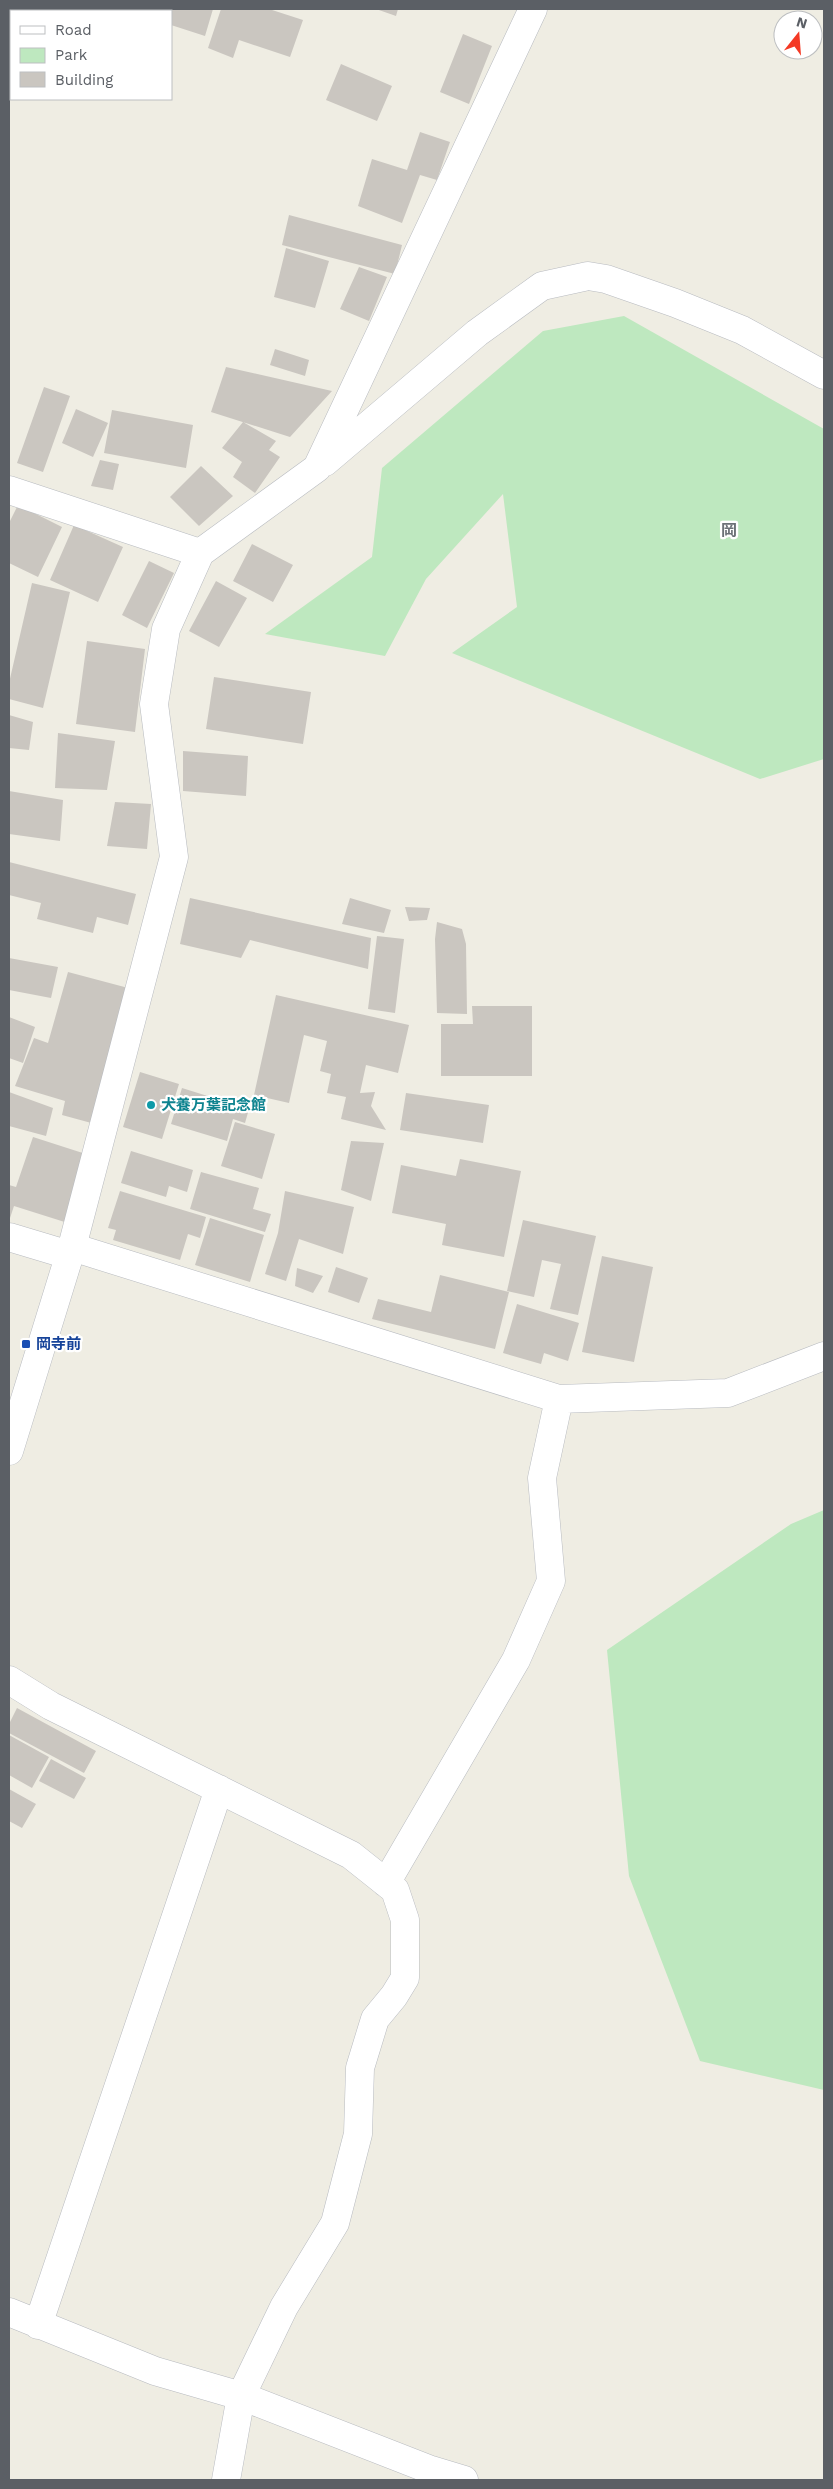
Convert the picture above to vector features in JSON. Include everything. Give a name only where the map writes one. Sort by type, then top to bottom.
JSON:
[{"type":"street","points":[[317,468],[533,9]]},
{"type":"street","points":[[9,1451],[71,1251],[174,857],[154,704],[166,629],[200,553],[317,468],[477,333],[542,286],[588,276],[606,279],[675,303],[742,330],[824,375]]},
{"type":"street","points":[[9,490],[200,553]]},
{"type":"street","points":[[9,1237],[71,1251],[559,1398],[728,1393],[824,1356]]},
{"type":"street","points":[[386,1883],[516,1660],[551,1580],[542,1478],[559,1398]]},
{"type":"street","points":[[9,1680],[51,1706],[351,1855],[395,1890],[405,1920],[405,1978],[394,1996],[375,2018],[360,2068],[358,2134],[335,2224],[284,2307],[241,2396],[226,2480]]},
{"type":"street","points":[[38,2325],[219,1789]]},
{"type":"street","points":[[9,2312],[155,2371],[241,2396],[431,2470],[464,2480]]},
{"type":"green space","points":[[624,316],[824,429],[824,759],[760,779],[452,653],[517,607],[503,494],[426,579],[385,656],[265,634],[372,557],[382,468],[543,331]]},
{"type":"green space","points":[[824,1510],[824,2090],[700,2061],[629,1876],[607,1650],[791,1524]]},
{"type":"building","points":[[157,9],[213,9],[205,36],[172,25],[172,10]]},
{"type":"building","points":[[221,9],[269,9],[303,20],[290,57],[239,40],[233,58],[208,48]]},
{"type":"building","points":[[376,9],[398,9],[396,16]]},
{"type":"building","points":[[463,34],[492,46],[469,104],[440,92]]},
{"type":"building","points":[[341,64],[392,86],[377,121],[326,100]]},
{"type":"building","points":[[420,132],[450,142],[437,180],[420,175],[402,223],[358,206],[372,159],[407,170]]},
{"type":"building","points":[[289,215],[402,245],[395,274],[282,245]]},
{"type":"building","points":[[286,248],[329,261],[315,308],[274,297]]},
{"type":"building","points":[[359,267],[387,277],[369,321],[340,309]]},
{"type":"building","points":[[275,349],[309,360],[305,376],[270,365]]},
{"type":"building","points":[[226,367],[332,391],[290,437],[211,412]]},
{"type":"building","points":[[44,387],[70,396],[43,472],[17,463]]},
{"type":"building","points":[[76,409],[108,423],[93,457],[62,443]]},
{"type":"building","points":[[112,410],[193,425],[186,468],[104,453]]},
{"type":"building","points":[[243,422],[276,441],[269,450],[280,457],[255,493],[233,477],[242,462],[222,448]]},
{"type":"building","points":[[100,460],[119,464],[113,490],[91,486]]},
{"type":"building","points":[[201,466],[233,496],[199,526],[170,497]]},
{"type":"building","points":[[18,505],[62,527],[38,577],[9,563],[9,523]]},
{"type":"building","points":[[74,525],[123,547],[98,602],[50,580]]},
{"type":"building","points":[[252,544],[293,565],[273,602],[233,581]]},
{"type":"building","points":[[149,561],[174,573],[147,628],[122,615]]},
{"type":"building","points":[[216,581],[247,598],[219,647],[189,631]]},
{"type":"building","points":[[32,583],[70,592],[43,708],[9,699],[9,683]]},
{"type":"building","points":[[87,641],[145,649],[135,732],[76,724]]},
{"type":"building","points":[[214,677],[311,692],[303,744],[206,729]]},
{"type":"building","points":[[9,715],[33,722],[29,750],[9,748]]},
{"type":"building","points":[[58,733],[115,741],[107,790],[55,788]]},
{"type":"building","points":[[183,751],[248,756],[246,796],[183,791]]},
{"type":"building","points":[[9,791],[63,800],[60,841],[9,834]]},
{"type":"building","points":[[115,802],[151,804],[147,849],[107,846]]},
{"type":"building","points":[[9,862],[136,894],[128,925],[97,917],[93,933],[37,919],[41,903],[9,895]]},
{"type":"building","points":[[190,898],[371,938],[368,969],[250,940],[241,958],[180,944]]},
{"type":"building","points":[[350,898],[391,910],[384,933],[342,924]]},
{"type":"building","points":[[405,907],[430,908],[427,920],[409,921]]},
{"type":"building","points":[[437,922],[462,929],[466,944],[467,1014],[437,1013],[435,939]]},
{"type":"building","points":[[377,936],[404,939],[395,1013],[368,1009]]},
{"type":"building","points":[[9,958],[58,967],[51,998],[9,990]]},
{"type":"building","points":[[68,972],[132,989],[95,1124],[62,1115],[65,1101],[15,1086],[34,1038],[48,1043]]},
{"type":"building","points":[[276,995],[409,1025],[398,1073],[366,1065],[360,1093],[375,1092],[371,1106],[386,1130],[341,1119],[346,1097],[327,1093],[331,1074],[320,1071],[327,1041],[304,1035],[289,1103],[254,1095]]},
{"type":"building","points":[[472,1006],[532,1006],[532,1076],[441,1076],[441,1024],[473,1024]]},
{"type":"building","points":[[9,1017],[35,1027],[23,1063],[9,1058]]},
{"type":"building","name":"犬養万葉記念館","points":[[140,1072],[179,1084],[162,1139],[123,1127]]},
{"type":"building","points":[[182,1088],[249,1109],[245,1123],[233,1119],[227,1141],[171,1124]]},
{"type":"building","points":[[9,1092],[53,1108],[46,1136],[9,1126]]},
{"type":"building","points":[[406,1093],[489,1105],[483,1143],[400,1130]]},
{"type":"building","points":[[235,1122],[275,1134],[262,1179],[221,1166]]},
{"type":"building","points":[[33,1137],[92,1156],[71,1224],[14,1206],[9,1221],[9,1185],[16,1187]]},
{"type":"building","points":[[351,1141],[384,1143],[371,1201],[341,1190]]},
{"type":"building","points":[[131,1151],[193,1170],[187,1192],[169,1186],[166,1197],[121,1183]]},
{"type":"building","points":[[460,1159],[521,1171],[504,1257],[442,1245],[446,1224],[392,1213],[401,1165],[456,1176]]},
{"type":"building","points":[[201,1172],[259,1188],[253,1209],[271,1214],[265,1232],[190,1209]]},
{"type":"building","points":[[120,1191],[206,1217],[200,1238],[188,1234],[180,1260],[113,1240],[116,1230],[108,1228]]},
{"type":"building","points":[[285,1191],[354,1207],[343,1254],[299,1239],[286,1281],[265,1274],[278,1233]]},
{"type":"building","points":[[210,1218],[264,1235],[250,1282],[195,1265]]},
{"type":"building","points":[[523,1220],[596,1236],[578,1315],[550,1309],[561,1264],[542,1260],[534,1297],[507,1291]]},
{"type":"building","points":[[602,1256],[653,1267],[634,1362],[582,1352]]},
{"type":"building","points":[[336,1267],[368,1278],[359,1303],[328,1292]]},
{"type":"building","points":[[297,1268],[323,1276],[313,1293],[295,1286]]},
{"type":"building","points":[[440,1275],[509,1292],[495,1349],[372,1319],[378,1299],[431,1312]]},
{"type":"building","points":[[517,1304],[579,1323],[568,1361],[544,1353],[541,1364],[503,1353]]},
{"type":"building","points":[[17,1708],[96,1751],[84,1773],[9,1733],[9,1724]]},
{"type":"building","points":[[9,1735],[49,1757],[32,1788],[9,1775]]},
{"type":"building","points":[[51,1759],[86,1778],[74,1799],[39,1781]]},
{"type":"building","points":[[9,1789],[36,1804],[22,1828],[9,1821]]},
{"type":"place","name":"犬養万葉記念館","points":[[151,1105]]},
{"type":"place","name":"岡寺前","points":[[26,1344]]},
{"type":"district","name":"岡","points":[[729,530]]}]
